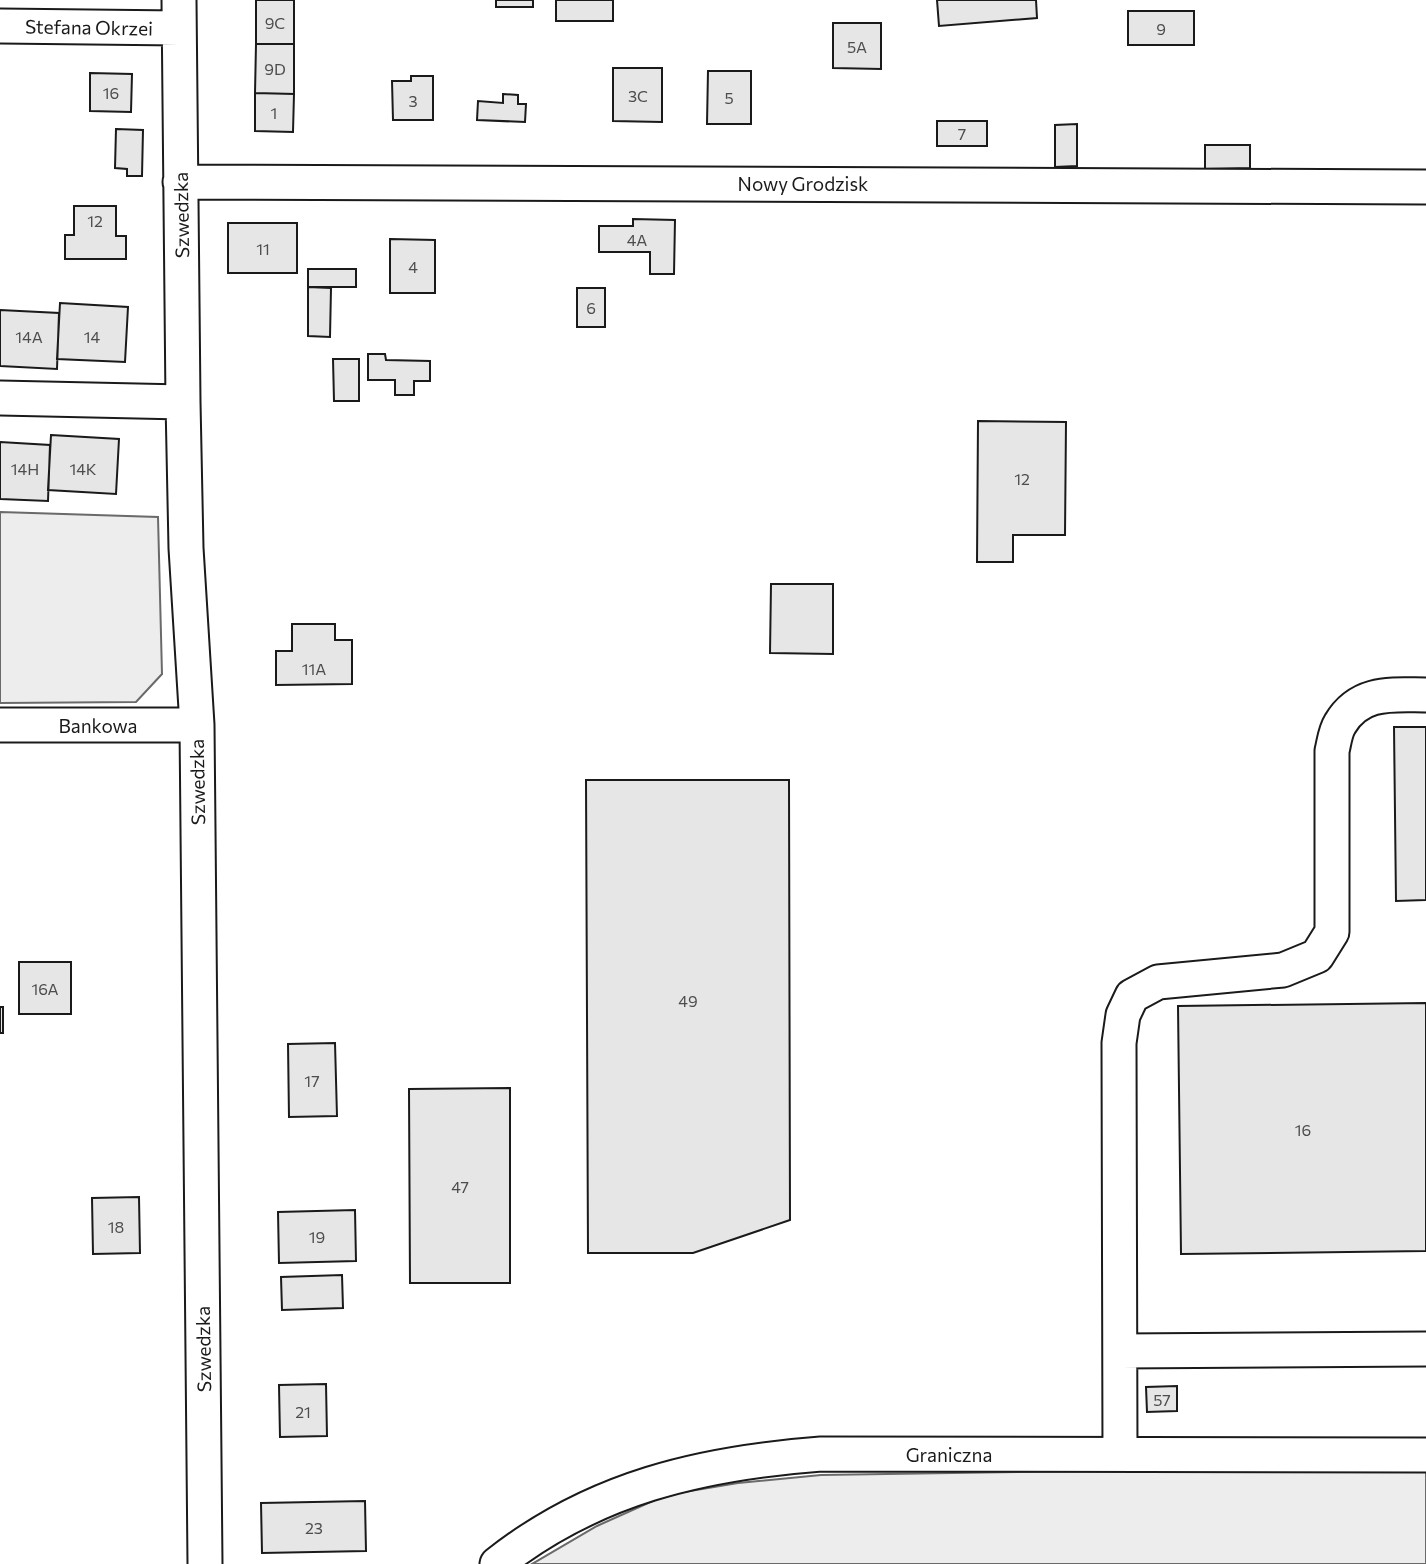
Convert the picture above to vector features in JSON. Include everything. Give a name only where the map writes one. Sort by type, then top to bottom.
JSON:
[{"type":"street","name":"Stefana Okrzei","points":[[0,26],[179,14]]},
{"type":"street","name":"Szwedzka","points":[[179,14],[186,548],[197,725],[205,1564]]},
{"type":"street","name":"Nowy Grodzisk","points":[[180,182],[1426,187]]},
{"type":"street","points":[[0,398],[183,402]]},
{"type":"street","points":[[1120,1454],[1119,1042],[1123,1015],[1132,996],[1158,982],[1283,970],[1317,956],[1332,932],[1332,751],[1339,725],[1352,709],[1379,695],[1426,695]]},
{"type":"street","name":"Bankowa","points":[[0,725],[197,725]]},
{"type":"street","points":[[1120,1351],[1426,1349]]},
{"type":"street","name":"Graniczna","points":[[496,1564],[552,1525],[591,1505],[678,1474],[727,1464],[821,1454],[1426,1455]]},
{"type":"shaded area","points":[[0,512],[158,517],[162,674],[136,702],[0,703]]},
{"type":"shaded area","points":[[1426,1466],[1426,1564],[532,1564],[597,1526],[666,1495],[738,1483],[821,1475]]},
{"type":"building","points":[[256,0],[294,0],[294,44],[256,44]]},
{"type":"building","points":[[496,0],[533,0],[533,7],[496,7]]},
{"type":"building","points":[[556,0],[613,0],[613,21],[556,21]]},
{"type":"building","points":[[937,0],[1036,0],[1037,18],[939,26]]},
{"type":"building","points":[[1128,11],[1194,11],[1194,45],[1128,45]]},
{"type":"building","points":[[833,23],[881,23],[881,69],[833,68]]},
{"type":"building","points":[[256,44],[294,44],[294,94],[255,93]]},
{"type":"building","points":[[613,68],[662,68],[662,122],[613,121]]},
{"type":"building","points":[[708,71],[751,71],[751,124],[707,124]]},
{"type":"building","points":[[90,73],[132,74],[131,112],[90,111]]},
{"type":"building","points":[[411,76],[433,76],[433,120],[393,120],[392,81],[411,81]]},
{"type":"building","points":[[255,93],[294,94],[293,132],[255,131]]},
{"type":"building","points":[[503,94],[518,95],[518,104],[526,104],[525,122],[477,120],[478,101],[503,103]]},
{"type":"building","points":[[937,121],[987,121],[987,146],[937,146]]},
{"type":"building","points":[[1077,124],[1077,166],[1055,167],[1055,125]]},
{"type":"building","points":[[116,129],[143,130],[142,176],[127,176],[127,169],[115,168]]},
{"type":"building","points":[[1205,145],[1250,145],[1250,168],[1205,169]]},
{"type":"building","points":[[74,206],[116,206],[116,236],[126,236],[126,259],[65,259],[65,235],[74,235]]},
{"type":"building","points":[[633,219],[675,220],[674,274],[650,274],[650,252],[599,252],[599,226],[633,226]]},
{"type":"building","points":[[228,223],[297,223],[297,273],[228,273]]},
{"type":"building","points":[[390,239],[435,240],[435,293],[390,293]]},
{"type":"building","points":[[308,269],[356,269],[356,287],[308,287]]},
{"type":"building","points":[[308,287],[331,288],[330,337],[308,336]]},
{"type":"building","points":[[577,288],[605,288],[605,327],[577,327]]},
{"type":"building","points":[[60,303],[128,307],[125,362],[57,359]]},
{"type":"building","points":[[0,310],[59,313],[57,369],[0,366]]},
{"type":"building","points":[[368,354],[385,354],[386,360],[430,361],[430,381],[414,381],[414,395],[395,395],[395,380],[368,380]]},
{"type":"building","points":[[333,359],[359,359],[359,401],[334,401]]},
{"type":"building","points":[[978,421],[1066,422],[1065,535],[1013,535],[1013,562],[977,562]]},
{"type":"building","points":[[51,435],[119,439],[116,494],[48,490]]},
{"type":"building","points":[[0,442],[50,445],[48,501],[0,499]]},
{"type":"building","points":[[771,584],[833,584],[833,654],[770,653]]},
{"type":"building","points":[[292,624],[335,624],[335,640],[352,640],[352,684],[276,685],[276,651],[292,651]]},
{"type":"building","points":[[1394,727],[1426,727],[1426,900],[1396,901]]},
{"type":"building","points":[[586,780],[789,780],[790,1220],[693,1253],[588,1253]]},
{"type":"building","points":[[19,962],[71,962],[71,1014],[19,1014]]},
{"type":"building","points":[[1426,1003],[1426,1251],[1181,1254],[1178,1006]]},
{"type":"building","points":[[0,1007],[3,1007],[3,1033],[0,1033]]},
{"type":"building","points":[[335,1043],[337,1116],[289,1117],[288,1044]]},
{"type":"building","points":[[510,1088],[510,1283],[410,1283],[409,1089]]},
{"type":"building","points":[[139,1197],[140,1253],[93,1254],[92,1198]]},
{"type":"building","points":[[355,1210],[356,1261],[279,1263],[278,1212]]},
{"type":"building","points":[[342,1275],[343,1308],[282,1310],[281,1277]]},
{"type":"building","points":[[326,1384],[327,1436],[280,1437],[279,1385]]},
{"type":"building","points":[[1177,1386],[1177,1411],[1147,1412],[1146,1387]]},
{"type":"building","points":[[365,1501],[366,1551],[262,1553],[261,1503]]}]
